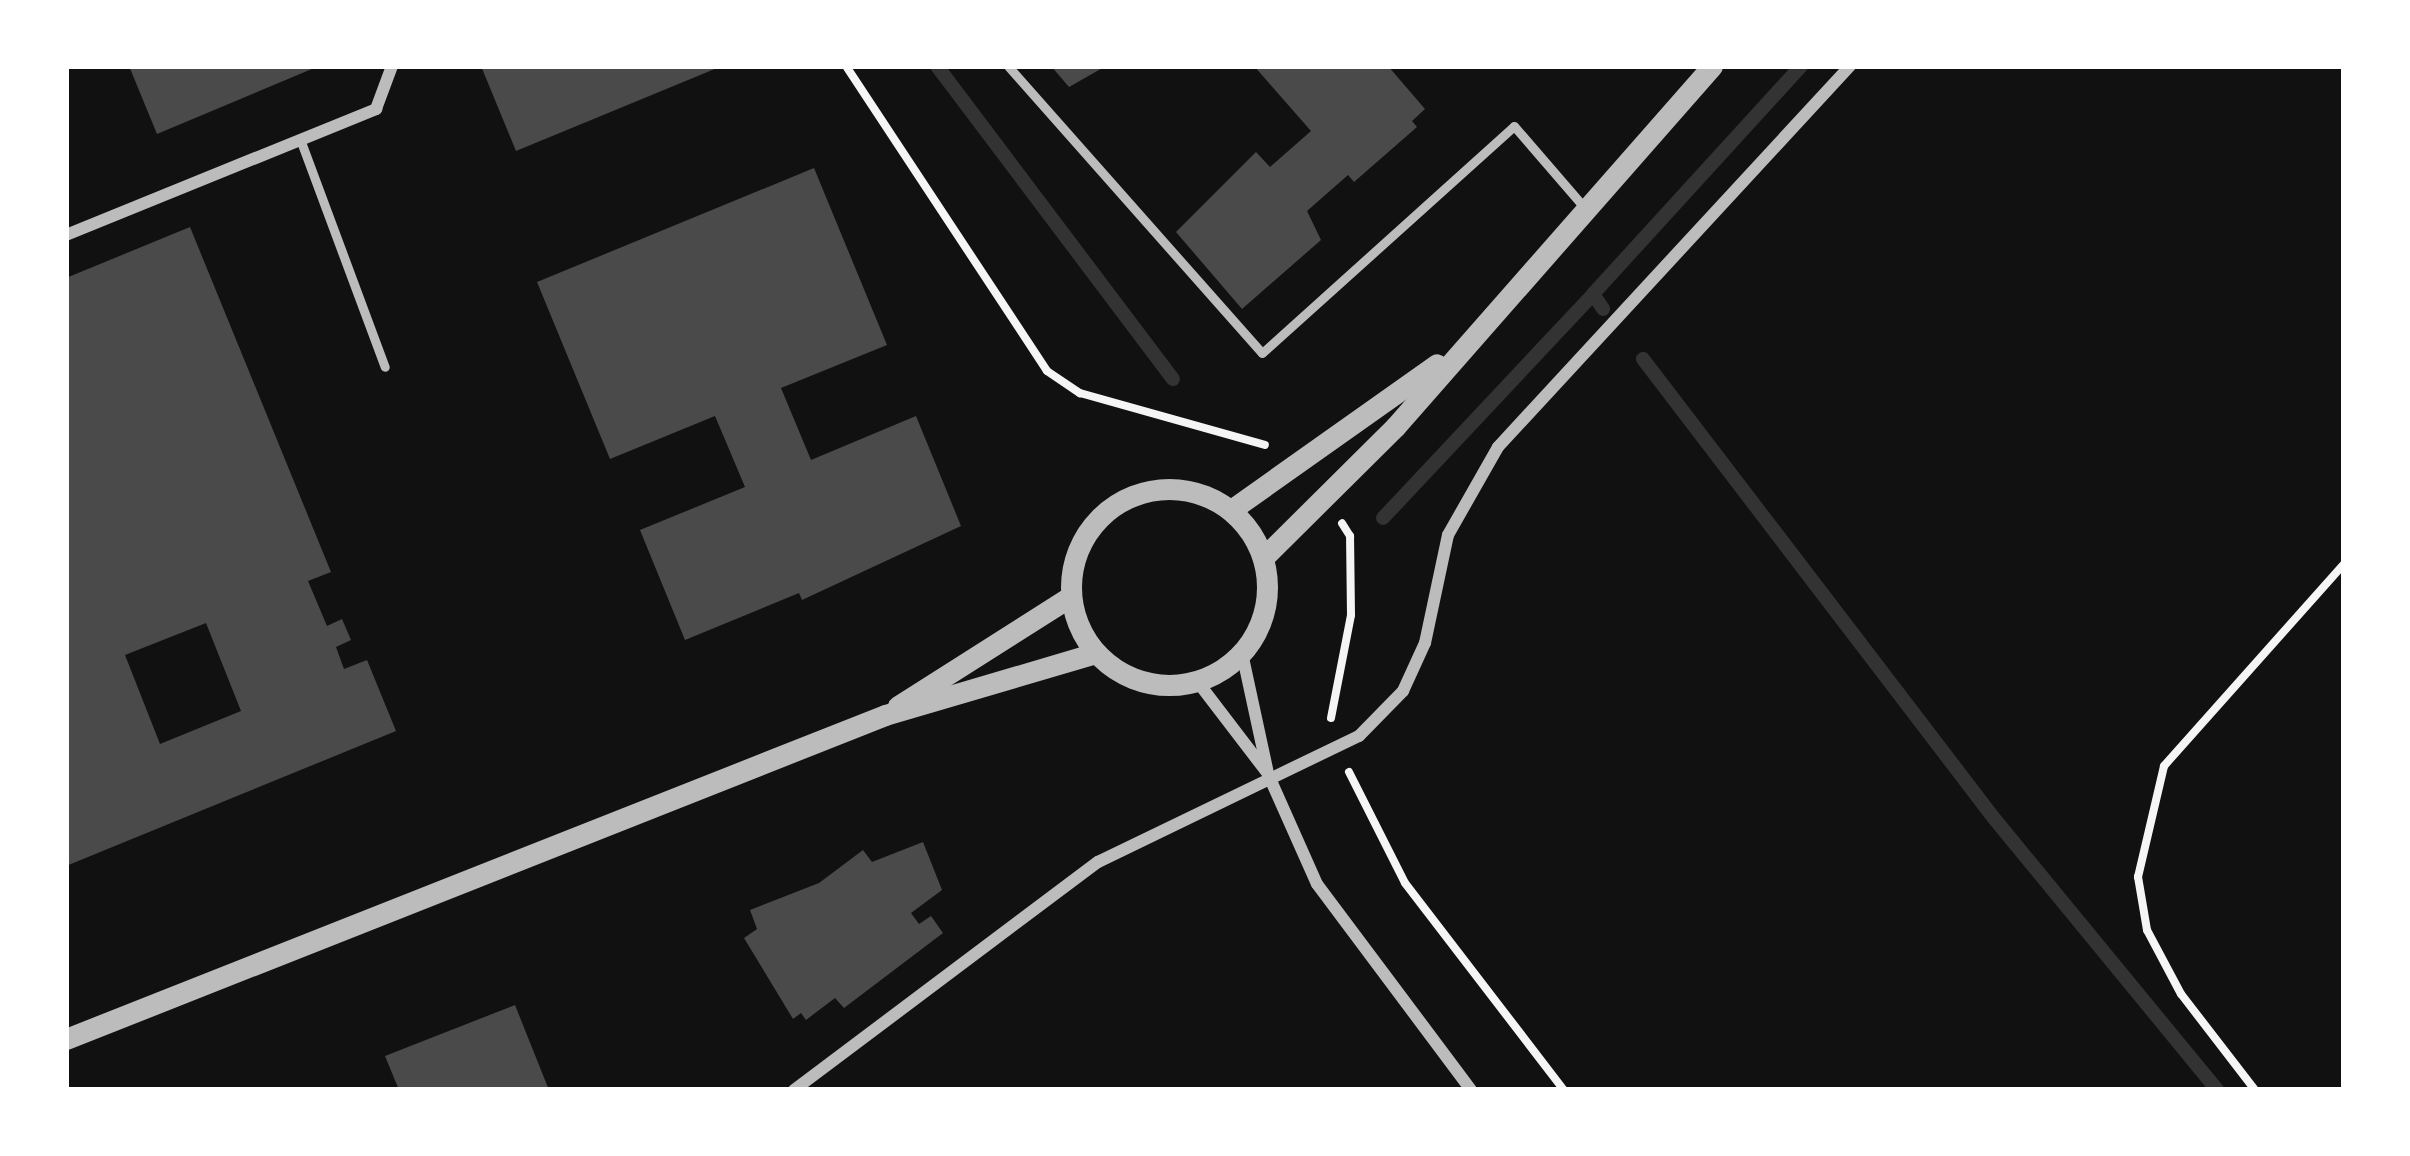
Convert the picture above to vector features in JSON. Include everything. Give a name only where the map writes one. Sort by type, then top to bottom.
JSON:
[{"type":"street","points":[[66,235],[376,109],[392,66]]},
{"type":"street","points":[[1263,558],[1328,499],[1712,66]]},
{"type":"street","points":[[794,1090],[1098,862],[1268,774],[1359,736],[1403,691],[1425,643],[1448,535],[1498,447],[1850,66]]},
{"type":"street","points":[[1231,510],[1453,354]]},
{"type":"street","points":[[1242,653],[1196,682],[1142,682],[1095,653],[1070,597],[1073,559],[1091,524],[1121,500],[1178,490],[1231,510],[1263,558],[1268,591],[1242,653],[1268,774],[1317,884],[1471,1090]]},
{"type":"street","points":[[886,715],[1070,597]]},
{"type":"street","points":[[66,1039],[886,715],[1095,653]]},
{"type":"street","points":[[1196,682],[1268,774]]},
{"type":"lane","points":[[1008,66],[1262,353],[1514,126],[1584,206]]},
{"type":"lane","points":[[300,139],[385,367]]},
{"type":"path","points":[[846,66],[1062,384],[1235,432],[1297,465]]},
{"type":"path","points":[[1328,499],[1350,536],[1353,578],[1328,708],[1339,744],[1405,883],[1564,1090]]},
{"type":"path","points":[[2255,1090],[2181,994],[2146,930],[2138,878],[2164,766],[2344,564]]},
{"type":"building","points":[[129,66],[319,66],[157,134]]},
{"type":"building","points":[[481,66],[722,66],[516,151]]},
{"type":"building","points":[[1051,66],[1106,66],[1069,87]]},
{"type":"building","points":[[1254,66],[1388,66],[1425,109],[1412,121],[1417,127],[1354,182],[1348,175],[1307,211],[1321,240],[1242,309],[1176,232],[1256,152],[1270,167],[1311,131]]},
{"type":"building","points":[[814,168],[887,345],[781,388],[811,460],[916,416],[961,526],[802,600],[799,593],[685,640],[640,530],[745,487],[715,416],[610,459],[537,282]]},
{"type":"building","points":[[190,227],[331,572],[308,581],[327,626],[342,619],[351,640],[336,647],[344,669],[367,660],[396,731],[66,866],[66,278]],"holes":[[[206,623],[241,711],[160,744],[125,655]]]},
{"type":"building","points":[[923,842],[942,890],[911,913],[919,924],[931,916],[943,933],[844,1008],[835,998],[806,1020],[801,1013],[793,1019],[744,938],[757,929],[750,910],[819,883],[863,850],[872,862]]},
{"type":"building","points":[[515,1005],[549,1090],[399,1090],[385,1056]]},
{"type":"waterway","points":[[937,66],[1173,379]]},
{"type":"waterway","points":[[1593,294],[1801,66]]},
{"type":"waterway","points":[[1383,518],[1593,294],[1603,309]]},
{"type":"waterway","points":[[1643,359],[1993,817],[2217,1090]]}]
